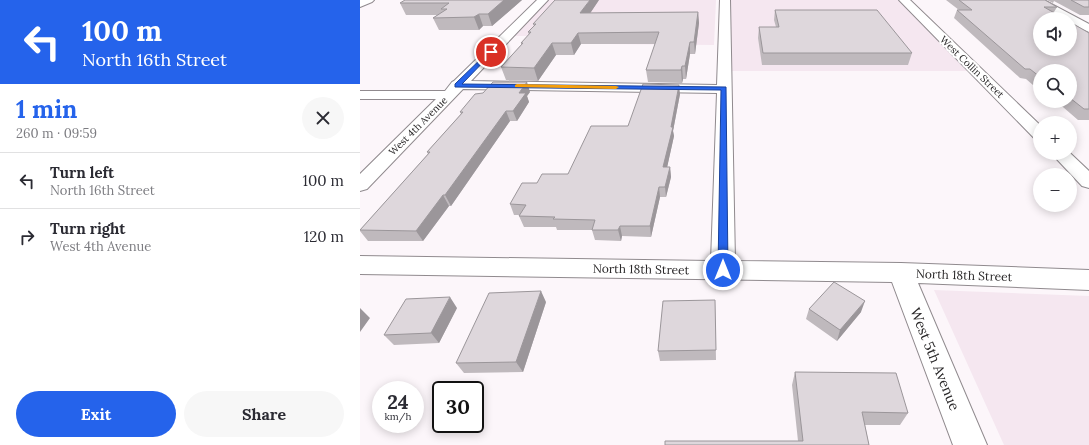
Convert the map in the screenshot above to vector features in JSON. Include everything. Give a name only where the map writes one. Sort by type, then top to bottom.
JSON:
[{"type":"street","points":[[360,4],[369,0]]},
{"type":"street","name":"West 4th Avenue","points":[[360,185],[543,0]]},
{"type":"street","points":[[723,270],[725,0]]},
{"type":"street","name":"West Collin Street","points":[[904,0],[1033,127]]},
{"type":"street","points":[[1037,0],[1089,29]]},
{"type":"street","points":[[360,95],[453,90],[724,89]]},
{"type":"street","points":[[1067,160],[1089,182]]},
{"type":"street","name":"North 18th Street","points":[[360,265],[901,273],[1089,280]]},
{"type":"street","name":"West 5th Avenue","points":[[901,273],[970,445]]},
{"type":"shaded area","points":[[548,0],[716,0],[714,45],[607,44],[610,36],[511,36]]},
{"type":"shaded area","points":[[730,0],[898,0],[969,71],[731,71]]},
{"type":"shaded area","points":[[934,290],[1089,296],[1089,445],[1004,445]]},
{"type":"building","points":[[405,0],[504,0],[488,14],[479,14],[474,17],[433,18],[447,9],[441,9],[449,3],[400,3]]},
{"type":"building","points":[[555,0],[590,0],[580,13],[698,12],[694,42],[690,42],[685,66],[682,66],[681,70],[646,70],[659,32],[578,33],[571,43],[552,43],[534,68],[501,67],[523,43],[521,43],[531,32],[528,32],[536,24],[533,24]]},
{"type":"building","points":[[959,0],[1045,0],[1057,7],[1044,7],[1053,12],[1033,12],[1033,56],[1077,56],[1077,26],[1089,33],[1089,109],[1084,109],[1077,104],[1077,64],[1033,64],[1033,71],[1030,69],[1025,69],[957,10],[972,10]]},
{"type":"building","points":[[1071,0],[1089,0],[1089,7],[1084,7]]},
{"type":"building","points":[[775,10],[877,10],[912,53],[763,53],[759,27],[779,27]]},
{"type":"building","points":[[493,82],[527,82],[519,93],[526,93],[513,111],[506,111],[445,195],[443,195],[416,231],[360,230],[430,152],[427,152],[463,112],[460,112],[475,94],[483,93]]},
{"type":"building","points":[[643,84],[679,85],[671,127],[673,127],[663,167],[670,167],[665,187],[659,187],[650,226],[620,226],[618,230],[592,230],[595,220],[553,219],[555,217],[519,216],[526,205],[510,204],[522,183],[537,183],[542,174],[568,174],[591,126],[628,126]]},
{"type":"building","points":[[834,282],[865,301],[840,330],[809,309]]},
{"type":"building","points":[[541,291],[516,362],[456,363],[489,293]]},
{"type":"building","points":[[450,297],[431,333],[384,335],[406,299]]},
{"type":"building","points":[[715,300],[716,350],[658,351],[663,301]]},
{"type":"building","points":[[795,372],[896,373],[908,413],[862,412],[869,445],[665,445],[665,441],[803,441]]},
{"type":"slow traffic","points":[[517,86],[616,87]]},
{"type":"route","points":[[491,52],[457,85],[724,89],[723,270]]}]
